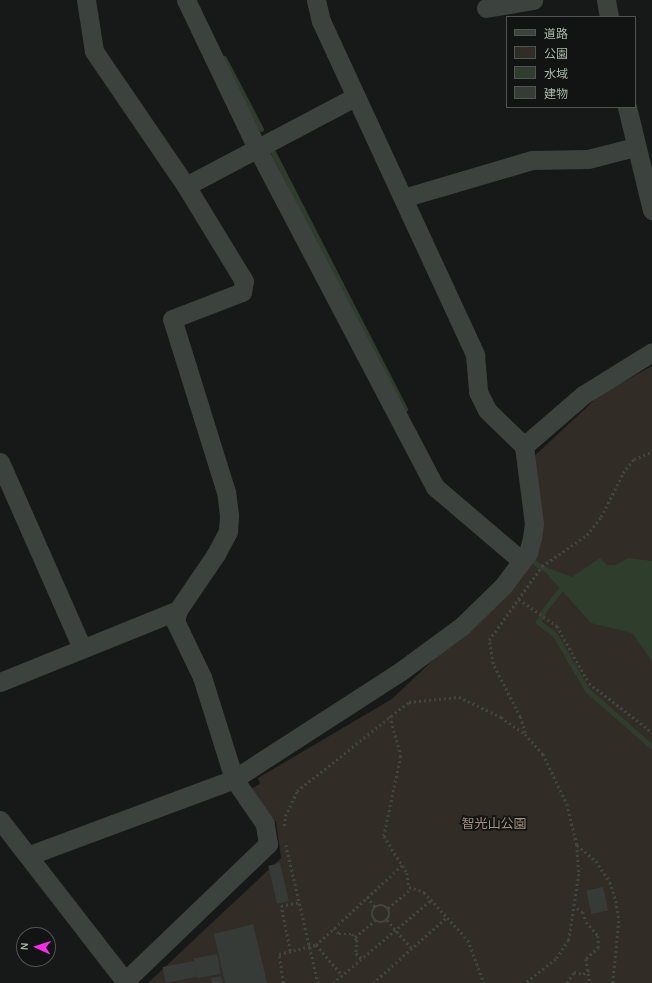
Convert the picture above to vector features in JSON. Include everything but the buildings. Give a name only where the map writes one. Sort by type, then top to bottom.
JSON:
[{"type":"street","points":[[0,820],[30,855],[124,982],[268,844],[265,824],[234,779],[202,677],[179,632],[176,621],[178,610],[216,554],[228,531],[230,514],[226,492],[172,319],[242,292],[244,281],[186,186],[94,51],[86,0]]},
{"type":"street","points":[[186,0],[257,148],[435,487],[525,557]]},
{"type":"street","points":[[30,855],[234,779],[401,671],[462,626],[503,586],[525,557],[534,524],[524,446],[487,410],[478,392],[474,355],[321,21],[316,0]]},
{"type":"street","points":[[486,8],[533,0]]},
{"type":"street","points":[[606,0],[610,16]]},
{"type":"street","points":[[186,186],[355,97]]},
{"type":"street","points":[[627,108],[635,147],[652,210]]},
{"type":"street","points":[[403,198],[532,160],[588,159],[635,147]]},
{"type":"street","points":[[524,446],[583,396],[652,352]]},
{"type":"street","points":[[0,462],[81,646]]},
{"type":"street","points":[[0,682],[81,646],[178,610]]},
{"type":"path","points":[[524,734],[489,649],[489,640],[501,620],[520,599],[541,567],[587,534],[601,517],[623,473],[634,459],[652,452]]},
{"type":"path","points":[[503,586],[557,626],[589,683],[652,732]]},
{"type":"path","points":[[284,832],[285,816],[297,791],[409,702],[458,697],[481,705],[524,734],[543,754],[567,804],[577,845],[577,908],[569,940],[556,959],[525,983]]},
{"type":"path","points":[[390,716],[401,756],[384,836],[402,865],[411,889]]},
{"type":"path","points":[[285,839],[318,983]]},
{"type":"path","points":[[577,845],[596,861],[610,882],[616,901],[619,921],[613,983]]},
{"type":"path","points":[[283,983],[279,954],[316,945],[402,865]]},
{"type":"path","points":[[411,889],[424,892],[446,918],[468,940],[484,983]]},
{"type":"path","points":[[376,908],[388,908],[411,889]]},
{"type":"path","points":[[355,937],[375,920],[376,908],[367,897]]},
{"type":"path","points":[[333,983],[431,900]]},
{"type":"path","points":[[290,951],[281,906],[300,902]]},
{"type":"path","points":[[388,908],[387,920],[412,948]]},
{"type":"path","points":[[577,908],[583,912],[586,922],[598,936],[599,947],[586,959],[590,970],[590,983]]},
{"type":"path","points":[[373,983],[446,918]]},
{"type":"path","points":[[375,920],[382,923],[387,920]]},
{"type":"path","points":[[334,928],[339,934],[352,934],[355,937]]},
{"type":"path","points":[[355,937],[356,953],[362,958]]},
{"type":"path","points":[[316,945],[342,975]]},
{"type":"path","points":[[567,983],[574,972],[583,974],[590,970]]},
{"type":"green space","name":"智光山公園","points":[[652,366],[652,983],[148,983],[281,858],[276,821],[267,822],[249,790],[260,784],[258,778],[392,699],[512,585],[540,549],[530,460],[601,394]]},
{"type":"water","points":[[600,558],[607,565],[616,565],[628,558],[652,561],[652,661],[632,633],[591,623],[547,574],[550,569],[572,577]]},
{"type":"waterway","points":[[224,58],[261,129]]},
{"type":"waterway","points":[[273,152],[405,409]]},
{"type":"waterway","points":[[529,559],[548,571]]},
{"type":"waterway","points":[[542,613],[561,589]]},
{"type":"waterway","points":[[542,615],[538,622],[555,635],[587,690],[652,747]]}]
